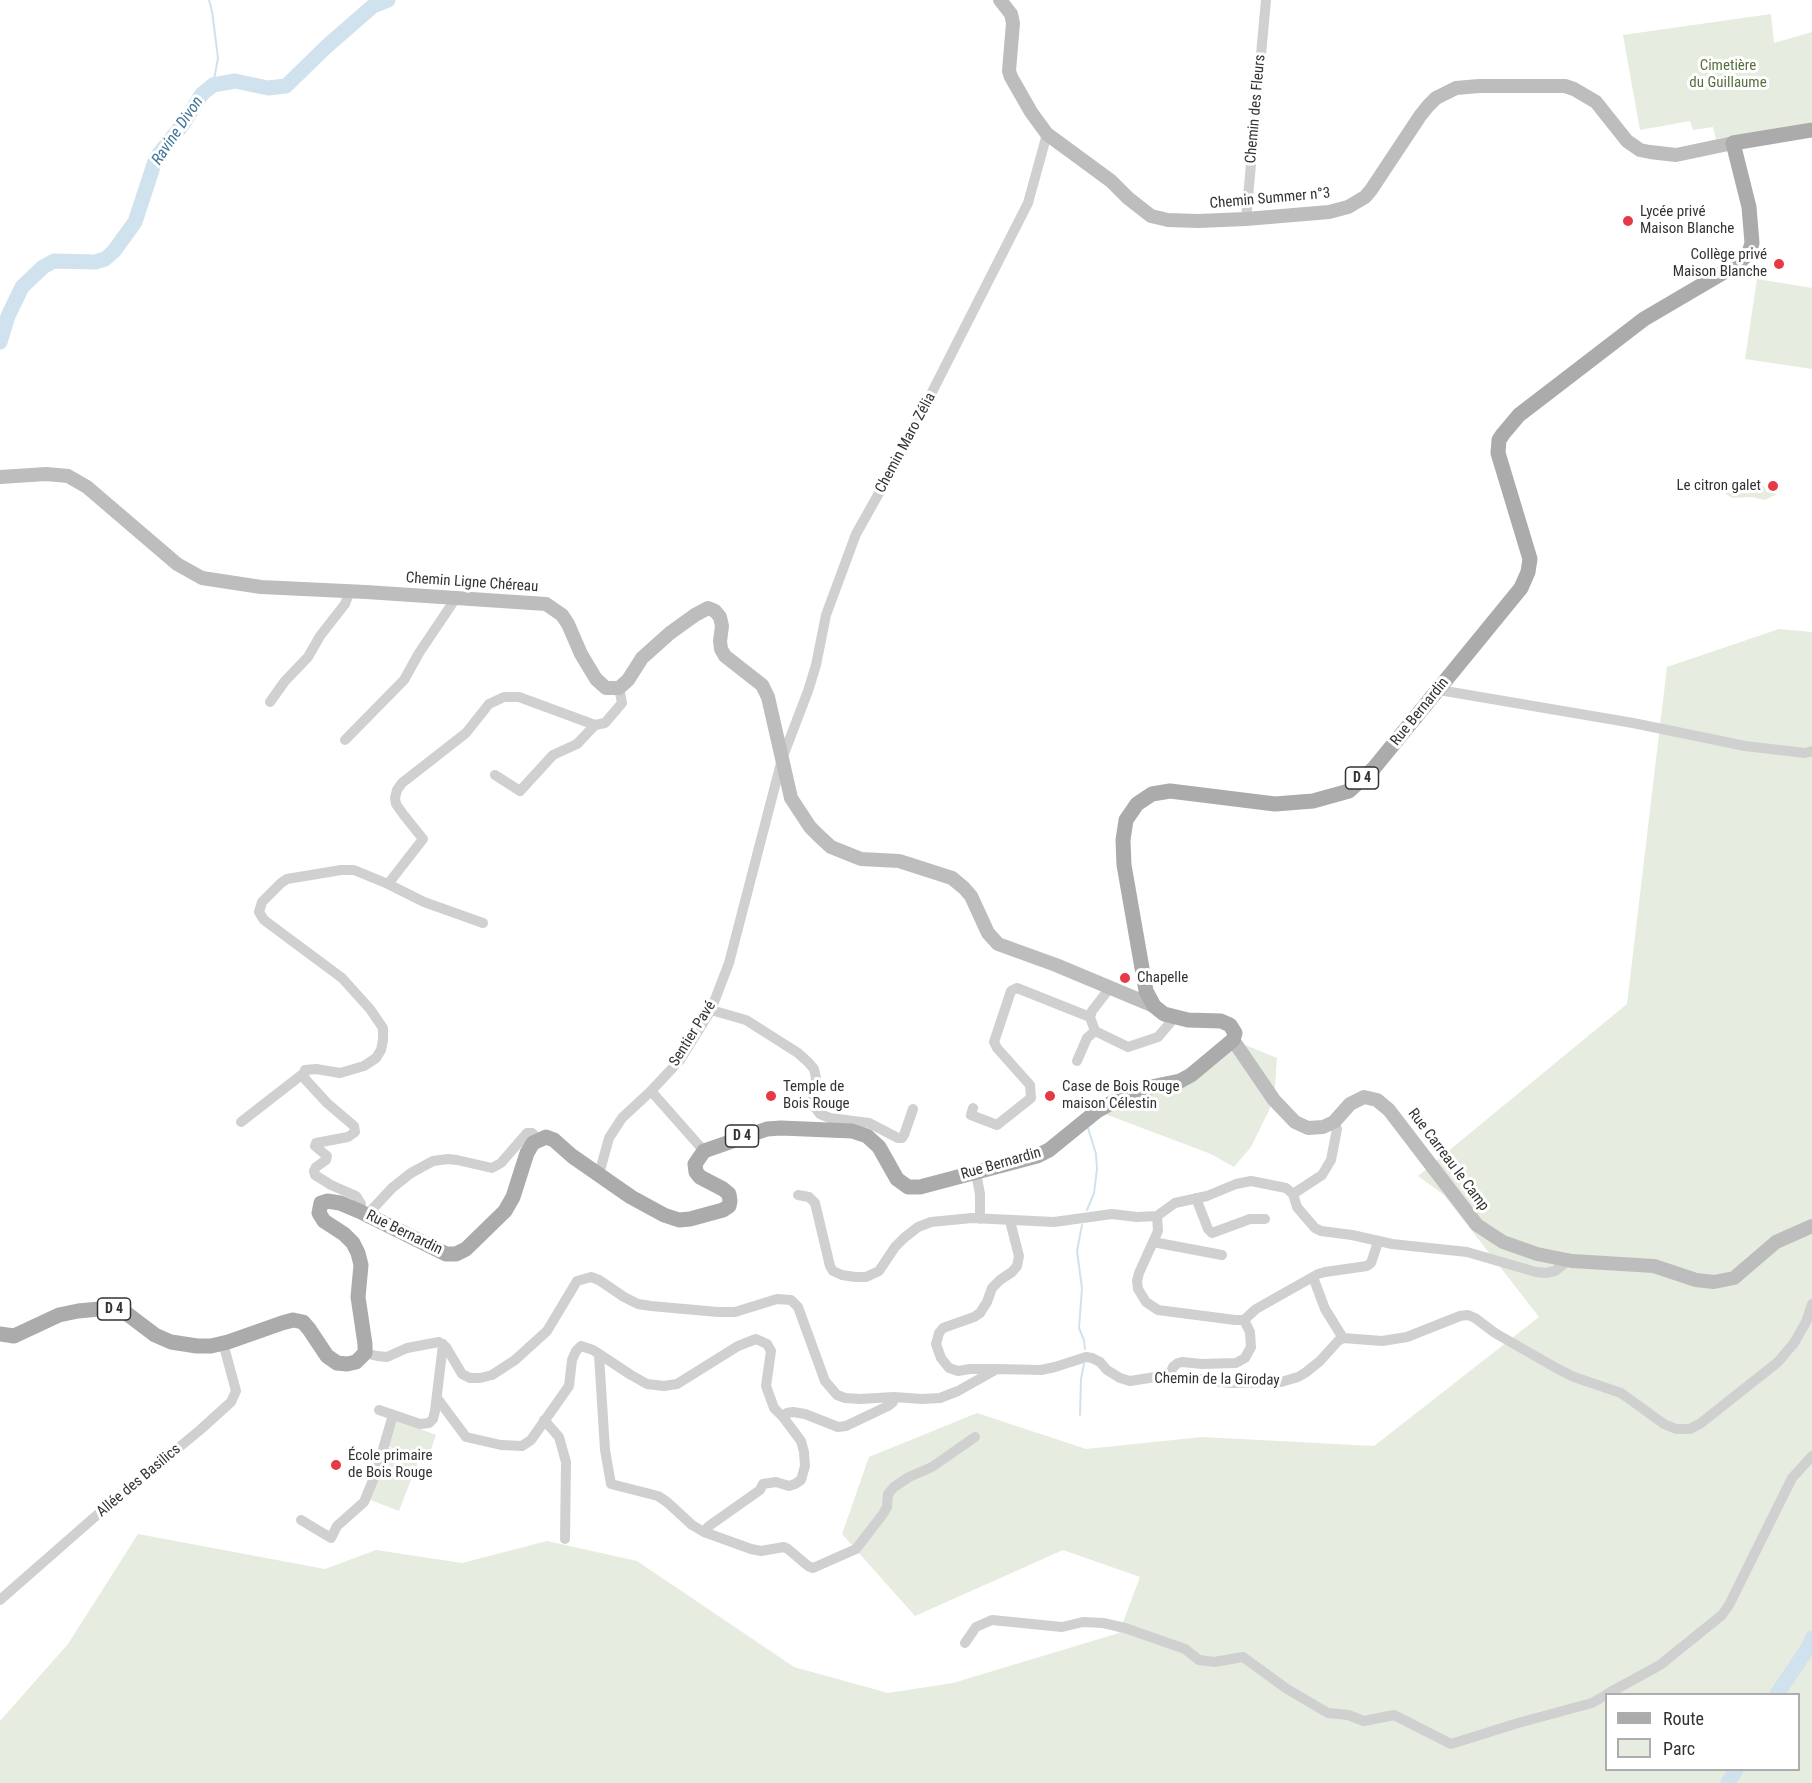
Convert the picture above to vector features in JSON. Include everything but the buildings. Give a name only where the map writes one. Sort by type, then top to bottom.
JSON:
[{"type":"main road","points":[[1733,143],[1812,130]]},
{"type":"main road","name":"Rue Bernardin","points":[[1154,1006],[1146,991],[1124,865],[1123,840],[1126,820],[1137,804],[1152,794],[1170,790],[1275,804],[1313,801],[1349,790],[1374,768],[1521,588],[1528,572],[1530,559],[1498,453],[1503,434],[1519,415],[1644,319],[1736,265],[1749,253],[1752,243],[1749,207],[1733,143]]},
{"type":"main road","points":[[1154,1006],[1164,1014],[1188,1020],[1221,1021],[1230,1025],[1235,1033],[1233,1040]]},
{"type":"main road","name":"Rue Bernardin","points":[[704,1151],[767,1129],[852,1131],[867,1136],[879,1147],[897,1179],[908,1187],[920,1187],[1037,1156],[1049,1150],[1103,1107],[1129,1093],[1180,1081],[1191,1075],[1233,1040]]},
{"type":"main road","name":"D 4","points":[[539,1139],[546,1137],[554,1140],[572,1156],[631,1197],[664,1215],[679,1220],[690,1219],[729,1206],[729,1194],[700,1177],[696,1172],[695,1164],[704,1151]]},
{"type":"main road","name":"Rue Bernardin","points":[[365,1353],[358,1296],[361,1265],[358,1253],[353,1243],[344,1234],[324,1221],[319,1213],[321,1203],[327,1201],[340,1203],[446,1254],[456,1254],[466,1249],[505,1211],[513,1197],[527,1154],[533,1143],[539,1139]]},
{"type":"main road","name":"D 4","points":[[0,1334],[14,1336],[59,1316],[78,1311],[110,1308],[122,1310],[155,1335],[171,1342],[211,1346],[293,1320],[303,1322],[327,1356],[337,1363],[348,1365],[356,1362],[365,1353]]},
{"type":"street","name":"Chemin Summer n°3","points":[[1000,0],[1011,14],[1009,71],[1011,77],[1047,134],[1111,181],[1151,216],[1168,220],[1246,219],[1329,212],[1358,203],[1371,190],[1420,116],[1436,98],[1456,88],[1565,86],[1596,102],[1627,141],[1640,150],[1659,154],[1676,154],[1733,143]]},
{"type":"street","name":"Chemin des Fleurs","points":[[1246,219],[1266,0]]},
{"type":"street","name":"Chemin Maro Zélia","points":[[726,973],[782,759],[808,691],[826,615],[856,534],[902,451],[1028,203],[1047,134]]},
{"type":"street","name":"Chemin Ligne Chéreau","points":[[0,477],[46,474],[68,476],[87,487],[177,564],[202,578],[261,588],[350,591],[546,604],[562,615],[580,654],[596,679],[606,688],[619,688]]},
{"type":"street","points":[[270,702],[285,681],[308,657],[320,636],[345,604],[350,591]]},
{"type":"street","points":[[345,740],[404,680],[456,598]]},
{"type":"street","points":[[388,884],[423,839],[396,804],[397,790],[402,783],[466,734],[489,704],[504,697],[519,697],[595,725],[605,723],[622,703],[619,688],[628,680],[642,658],[670,633],[708,608],[720,617],[722,627],[720,640],[725,656],[762,685],[768,697],[791,798],[810,827],[831,847],[861,859],[899,861],[951,878],[971,896],[988,933],[998,944],[1056,965],[1154,1006]]},
{"type":"street","points":[[1438,690],[1633,723],[1745,746],[1805,753],[1812,751]]},
{"type":"street","points":[[495,775],[520,791],[553,755],[576,744],[595,725]]},
{"type":"street","points":[[241,1122],[305,1070],[340,1073],[364,1066],[376,1058],[381,1050],[383,1028],[370,1009],[342,978],[264,920],[259,912],[262,902],[280,883],[287,879],[354,870],[424,902],[483,922]]},
{"type":"street","name":"Sentier Pavé","points":[[599,1174],[609,1138],[627,1113],[680,1060],[711,1011],[726,973]]},
{"type":"street","points":[[973,1108],[971,1115],[997,1125],[1031,1098],[1030,1085],[994,1042],[1011,991],[1017,988],[1090,1017]]},
{"type":"street","points":[[1109,988],[1090,1017],[1095,1031],[1128,1047],[1158,1037],[1175,1017]]},
{"type":"street","points":[[711,1011],[746,1020],[798,1053],[808,1062],[814,1069],[816,1078],[813,1098],[820,1114],[830,1118],[869,1123],[902,1138],[913,1109]]},
{"type":"street","points":[[1077,1060],[1087,1038],[1095,1031]]},
{"type":"street","points":[[1233,1040],[1274,1100],[1295,1122],[1308,1128],[1323,1127],[1334,1122],[1336,1129],[1331,1160],[1322,1174],[1293,1194]]},
{"type":"street","points":[[304,1073],[305,1079],[327,1103],[354,1126],[355,1132],[348,1137],[316,1143],[315,1146],[327,1156],[326,1160],[316,1167],[315,1175],[356,1196],[362,1204],[363,1213]]},
{"type":"street","points":[[651,1091],[704,1151]]},
{"type":"street","name":"Rue Carreau le Camp","points":[[1334,1122],[1350,1104],[1364,1097],[1377,1100],[1389,1110],[1477,1225],[1503,1242],[1537,1254],[1566,1260],[1654,1266],[1696,1280],[1714,1282],[1734,1278],[1776,1242],[1812,1226]]},
{"type":"street","points":[[363,1213],[411,1173],[433,1161],[457,1160],[492,1168],[501,1163],[527,1133],[532,1133],[539,1139]]},
{"type":"street","points":[[976,1173],[980,1194],[980,1219]]},
{"type":"street","points":[[798,1195],[809,1197],[815,1203],[833,1271],[849,1276],[866,1277],[879,1271],[895,1247],[924,1224],[936,1221],[980,1219],[1053,1222],[1112,1214],[1137,1217],[1157,1216],[1175,1203],[1251,1181],[1286,1188],[1293,1194],[1297,1207],[1315,1228],[1321,1231],[1366,1237],[1378,1242],[1467,1252],[1536,1272],[1546,1273],[1561,1267],[1566,1260]]},
{"type":"street","points":[[1196,1198],[1208,1229],[1212,1233],[1250,1219],[1265,1219]]},
{"type":"street","points":[[1157,1216],[1158,1231],[1137,1281],[1141,1296],[1158,1310],[1235,1320],[1244,1320],[1256,1309],[1325,1272],[1367,1266],[1371,1263],[1378,1242]]},
{"type":"street","name":"Chemin de la Giroday","points":[[1010,1221],[1019,1256],[1017,1266],[992,1288],[980,1313],[943,1328],[939,1333],[936,1344],[941,1358],[949,1368],[958,1371],[970,1369],[1041,1370],[1092,1358],[1113,1374],[1130,1381],[1169,1376],[1230,1383],[1270,1383],[1290,1380],[1305,1373],[1343,1338]]},
{"type":"street","points":[[1153,1242],[1222,1255]]},
{"type":"street","points":[[365,1353],[387,1357],[407,1348],[434,1342],[446,1347],[462,1374],[470,1378],[492,1375],[515,1360],[547,1331],[577,1281],[591,1277],[638,1304],[651,1306],[735,1312],[782,1299],[791,1300],[798,1307],[821,1372],[830,1388],[837,1395],[845,1398],[860,1400],[894,1397],[940,1398],[998,1369]]},
{"type":"street","points":[[1313,1277],[1325,1309],[1343,1338],[1382,1341],[1407,1337],[1468,1315],[1558,1369],[1621,1393],[1665,1424],[1676,1429],[1690,1429],[1701,1423],[1778,1362],[1794,1343],[1806,1322],[1812,1304]]},
{"type":"street","points":[[1169,1376],[1173,1367],[1182,1362],[1236,1363],[1245,1358],[1251,1347],[1251,1341],[1250,1332],[1244,1320]]},
{"type":"street","points":[[437,1398],[466,1437],[501,1446],[522,1446],[531,1440],[569,1386],[572,1360],[576,1351],[581,1347],[587,1347],[648,1384],[672,1386],[738,1346],[756,1339],[762,1341],[771,1351],[766,1376],[767,1392],[774,1408],[801,1441],[804,1452],[804,1475],[795,1484],[776,1482],[763,1484],[760,1490],[709,1526],[704,1532]]},
{"type":"street","name":"Allée des Basilics","points":[[0,1600],[231,1402],[236,1391],[223,1343]]},
{"type":"street","points":[[379,1410],[420,1424],[429,1423],[433,1419],[443,1344]]},
{"type":"street","points":[[599,1355],[604,1450],[611,1484],[658,1496],[692,1525],[704,1532],[761,1551],[784,1547],[813,1568],[856,1550],[883,1514],[888,1494],[894,1487],[909,1477],[932,1467],[975,1437]]},
{"type":"street","points":[[783,1417],[793,1412],[805,1414],[838,1427],[846,1426],[888,1406],[893,1402],[894,1397]]},
{"type":"street","points":[[301,1520],[331,1538],[337,1526],[364,1503],[376,1473],[393,1415]]},
{"type":"street","points":[[544,1420],[559,1437],[566,1462],[566,1539]]},
{"type":"street","points":[[1611,1693],[1660,1665],[1722,1615],[1787,1486],[1812,1456]]},
{"type":"street","points":[[965,1643],[976,1627],[992,1620],[1062,1627],[1083,1622],[1103,1623],[1125,1628],[1185,1649],[1199,1660],[1214,1662],[1243,1657],[1287,1689],[1328,1713],[1348,1715],[1364,1720],[1395,1715],[1451,1744],[1592,1703],[1605,1696]]},
{"type":"green space","name":"Cimetière du Guillaume","points":[[1771,14],[1774,43],[1812,32],[1812,122],[1716,139],[1713,127],[1693,130],[1690,121],[1640,130],[1623,35]]},
{"type":"green space","points":[[1757,279],[1812,288],[1812,369],[1745,359]]},
{"type":"green space","points":[[1737,479],[1759,481],[1767,492],[1777,494],[1765,500],[1752,497],[1732,498],[1726,494],[1725,485]]},
{"type":"green space","points":[[1779,629],[1812,632],[1812,1783],[0,1783],[0,1721],[68,1644],[138,1534],[325,1569],[376,1550],[462,1563],[547,1541],[637,1561],[794,1667],[888,1693],[953,1683],[1119,1633],[1140,1577],[1063,1550],[915,1616],[842,1534],[869,1457],[977,1413],[1086,1449],[1202,1437],[1374,1446],[1539,1317],[1444,1195],[1418,1176],[1627,1004],[1667,667]]},
{"type":"green space","points":[[1233,1040],[1277,1058],[1274,1100],[1251,1147],[1234,1167],[1211,1154],[1097,1111],[1180,1081]]},
{"type":"green space","points":[[397,1420],[436,1435],[427,1461],[387,1446]]},
{"type":"green space","points":[[387,1447],[419,1459],[399,1511],[368,1499]]},
{"type":"waterway","points":[[209,0],[218,58],[213,85]]},
{"type":"waterway","name":"Ravine Divon","points":[[0,342],[8,316],[22,287],[43,267],[54,261],[95,262],[105,259],[114,251],[135,222],[156,158],[183,124],[202,94],[213,85],[235,81],[268,88],[286,86],[373,6],[388,0]]},
{"type":"waterway","points":[[1087,1210],[1094,1193],[1097,1169],[1096,1154],[1088,1128]]},
{"type":"waterway","points":[[1082,1225],[1077,1251],[1082,1288],[1079,1328],[1085,1349]]},
{"type":"waterway","points":[[1080,1415],[1081,1379],[1084,1364]]},
{"type":"waterway","points":[[1778,1693],[1810,1645],[1812,1638]]},
{"type":"waterway","points":[[1728,1783],[1735,1771]]},
{"type":"place","name":"Lycée privé Maison Blanche","points":[[1628,221]]},
{"type":"place","name":"Collège privé Maison Blanche","points":[[1779,264]]},
{"type":"place","name":"Le citron galet","points":[[1773,486]]},
{"type":"place","name":"Chapelle","points":[[1125,978]]},
{"type":"place","name":"Temple de Bois Rouge","points":[[771,1096]]},
{"type":"place","name":"Case de Bois Rouge maison Célestin","points":[[1050,1096]]},
{"type":"place","name":"École primaire de Bois Rouge","points":[[336,1465]]}]
